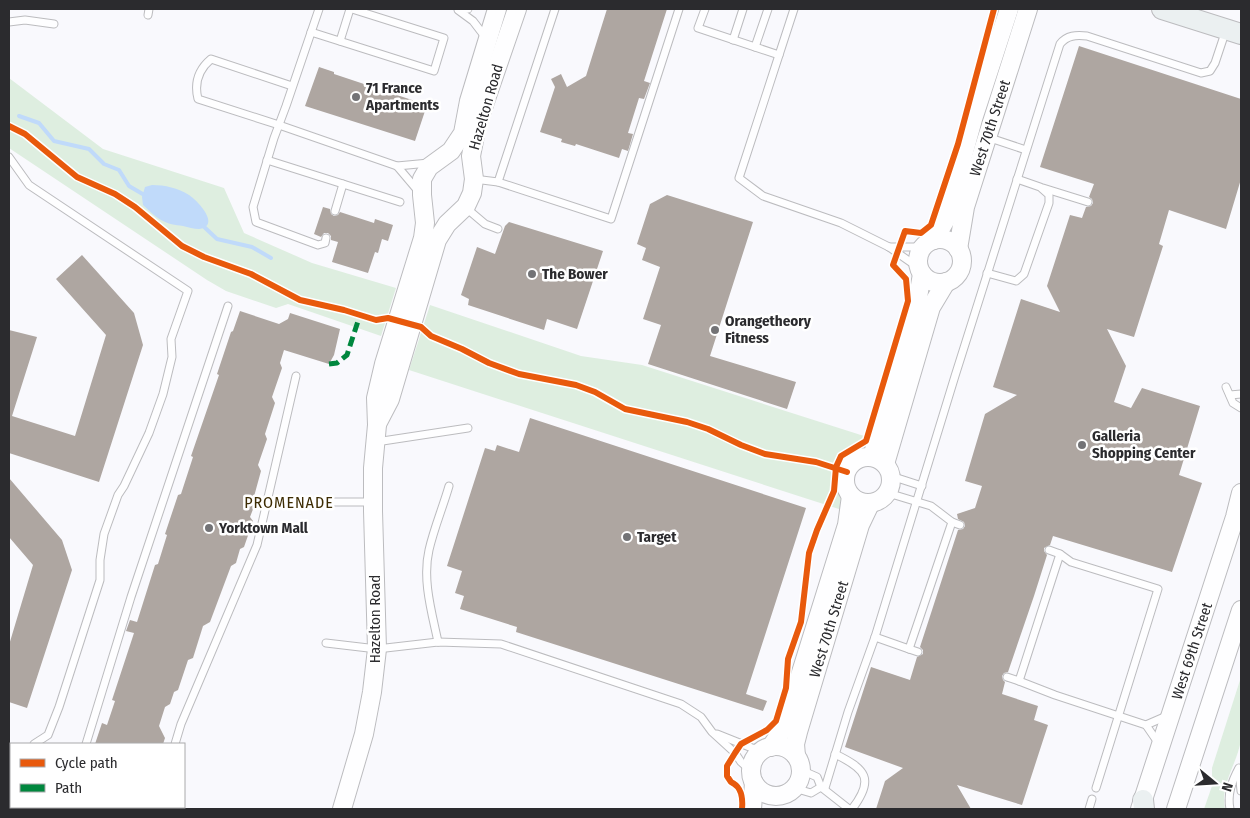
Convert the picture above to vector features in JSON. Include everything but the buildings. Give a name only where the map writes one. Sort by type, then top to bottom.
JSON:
[{"type":"main road","points":[[1162,9],[1234,32]]},
{"type":"street","name":"Hazelton Road","points":[[342,809],[364,734],[372,692],[377,649],[373,502],[376,398],[384,364],[423,238],[425,223],[422,179],[429,167],[451,151],[463,133],[469,101],[497,9]]},
{"type":"street","name":"Hazelton Road","points":[[376,434],[390,399],[437,240],[446,224],[460,211],[472,193],[473,144],[477,125],[517,9]]},
{"type":"street","name":"West 70th Street","points":[[928,243],[945,221],[973,118],[1009,9]]},
{"type":"street","name":"West 70th Street","points":[[958,249],[965,208],[1028,9]]},
{"type":"street","points":[[437,161],[456,159],[467,165],[473,176]]},
{"type":"street","points":[[422,198],[427,208],[437,214],[449,216],[460,211]]},
{"type":"street","points":[[884,473],[917,303],[921,271],[918,261],[928,243],[948,240],[958,249],[961,255],[960,268],[952,279],[946,282],[933,281],[921,271]]},
{"type":"street","points":[[884,473],[858,459],[848,469],[845,476],[847,490],[851,496],[863,503],[877,502],[931,307],[946,282]]},
{"type":"street","name":"West 69th Street","points":[[1143,806],[1241,493]]},
{"type":"street","name":"West 70th Street","points":[[767,748],[784,727],[847,525],[851,496]]},
{"type":"street","name":"West 70th Street","points":[[798,763],[795,744],[800,724],[860,525],[870,504]]},
{"type":"street","points":[[1176,809],[1241,610]]},
{"type":"street","points":[[752,809],[754,759],[767,748],[788,749],[798,763],[800,776],[788,792],[771,809]]},
{"type":"street","points":[[753,777],[759,790],[766,794],[774,796],[788,792]]},
{"type":"lane","points":[[318,9],[253,207],[256,222],[318,245],[325,243],[326,238]]},
{"type":"lane","points":[[311,32],[434,71],[444,38],[351,9],[340,41]]},
{"type":"lane","points":[[456,10],[468,9]]},
{"type":"lane","points":[[498,182],[555,9]]},
{"type":"lane","points":[[473,176],[498,182],[611,218],[679,9]]},
{"type":"lane","points":[[705,9],[698,28],[779,55]]},
{"type":"lane","points":[[733,40],[744,9]]},
{"type":"lane","points":[[755,48],[768,9]]},
{"type":"lane","points":[[794,9],[739,178],[763,196],[841,223],[889,247],[921,271]]},
{"type":"lane","points":[[456,10],[473,21],[487,39]]},
{"type":"lane","points":[[9,22],[25,20],[54,24]]},
{"type":"lane","points":[[788,792],[811,793],[823,788],[875,637],[1060,44],[1064,38],[1087,36],[1201,73],[1210,71],[1234,32]]},
{"type":"lane","points":[[292,86],[211,59],[202,66],[195,88],[198,99],[397,166],[437,161]]},
{"type":"lane","points":[[987,137],[1026,150]]},
{"type":"lane","points":[[9,157],[29,185],[188,291],[171,339],[172,357],[150,433],[118,495],[104,534],[100,560],[100,580],[67,684],[48,735],[36,743]]},
{"type":"lane","points":[[267,160],[400,202]]},
{"type":"lane","points":[[397,166],[422,198]]},
{"type":"lane","points":[[1017,179],[1088,202]]},
{"type":"lane","points":[[335,211],[343,184]]},
{"type":"lane","points":[[987,273],[1016,281],[1024,274],[1048,203],[1048,195],[1040,187]]},
{"type":"lane","points":[[460,211],[498,229]]},
{"type":"lane","points":[[889,247],[928,243]]},
{"type":"lane","points":[[86,743],[131,597],[228,306]]},
{"type":"lane","points":[[175,743],[181,724],[257,545],[296,376]]},
{"type":"lane","points":[[1226,387],[1233,404],[1241,408]]},
{"type":"lane","points":[[1230,395],[1241,394]]},
{"type":"lane","points":[[376,434],[468,428]]},
{"type":"lane","points":[[884,473],[922,486]]},
{"type":"lane","points":[[884,473],[916,503],[931,506],[952,522],[960,525]]},
{"type":"lane","points":[[438,642],[428,594],[429,550],[449,486]]},
{"type":"lane","points":[[327,502],[373,502]]},
{"type":"lane","points":[[909,648],[952,522]]},
{"type":"lane","points":[[1048,550],[1060,554],[1071,562],[1158,589],[1096,788]]},
{"type":"lane","points":[[1019,681],[1060,554]]},
{"type":"lane","points":[[875,637],[918,652]]},
{"type":"lane","points":[[326,643],[377,649],[438,642],[501,644],[681,704],[701,717],[712,732],[735,753],[753,777]]},
{"type":"lane","points":[[1007,677],[1146,725],[1160,747]]},
{"type":"lane","points":[[1146,725],[1171,714]]},
{"type":"lane","points":[[712,732],[741,744],[767,748]]},
{"type":"lane","points":[[798,763],[817,777],[823,788],[851,809],[863,795],[865,781],[858,767],[835,754]]},
{"type":"lane","points":[[1240,766],[1241,791]]},
{"type":"lane","points":[[1230,809],[1231,783],[1240,766]]},
{"type":"lane","points":[[1089,809],[1092,799]]},
{"type":"green space","points":[[9,78],[103,149],[224,188],[244,233],[312,263],[396,288],[381,336],[288,304],[276,308],[226,291],[9,148]]},
{"type":"green space","points":[[430,305],[581,356],[642,365],[864,436],[847,457],[839,482],[842,510],[409,370]]},
{"type":"green space","points":[[1241,677],[1242,731],[1239,748],[1225,790],[1225,809],[1204,809],[1212,786],[1212,768]]},
{"type":"water","points":[[152,185],[171,187],[189,195],[206,213],[208,223],[206,227],[197,229],[169,223],[158,218],[143,205],[142,197],[145,187]]},
{"type":"waterway","points":[[19,116],[39,123],[54,141],[89,149],[104,164],[119,170],[129,186],[146,196]]},
{"type":"waterway","points":[[201,224],[217,239],[252,247],[271,258]]},
{"type":"marked path","points":[[329,364],[337,363],[347,355],[360,315]]},
{"type":"cycle path","points":[[742,809],[741,793],[727,776],[727,766],[741,744],[767,730],[776,721],[786,688],[788,659],[801,622],[809,553],[834,491],[836,467],[841,456],[866,441],[908,301],[906,279],[893,265],[905,231],[921,233],[931,225],[958,144],[994,9]]},
{"type":"cycle path","points":[[9,126],[25,134],[77,177],[115,194],[135,207],[182,246],[204,257],[251,274],[300,300],[344,310],[376,320],[388,318],[421,327],[431,336],[489,363],[519,374],[576,385],[595,392],[625,409],[687,422],[765,454],[816,462],[847,472]]},
{"type":"place","name":"71 France Apartments","points":[[356,97]]},
{"type":"place","name":"The Bower","points":[[532,274]]},
{"type":"place","name":"Orangetheory Fitness","points":[[715,330]]},
{"type":"place","name":"Galleria Shopping Center","points":[[1082,445]]},
{"type":"place","name":"Yorktown Mall","points":[[209,528]]},
{"type":"place","name":"Target","points":[[627,537]]},
{"type":"district","name":"PROMENADE","points":[[289,502]]}]
